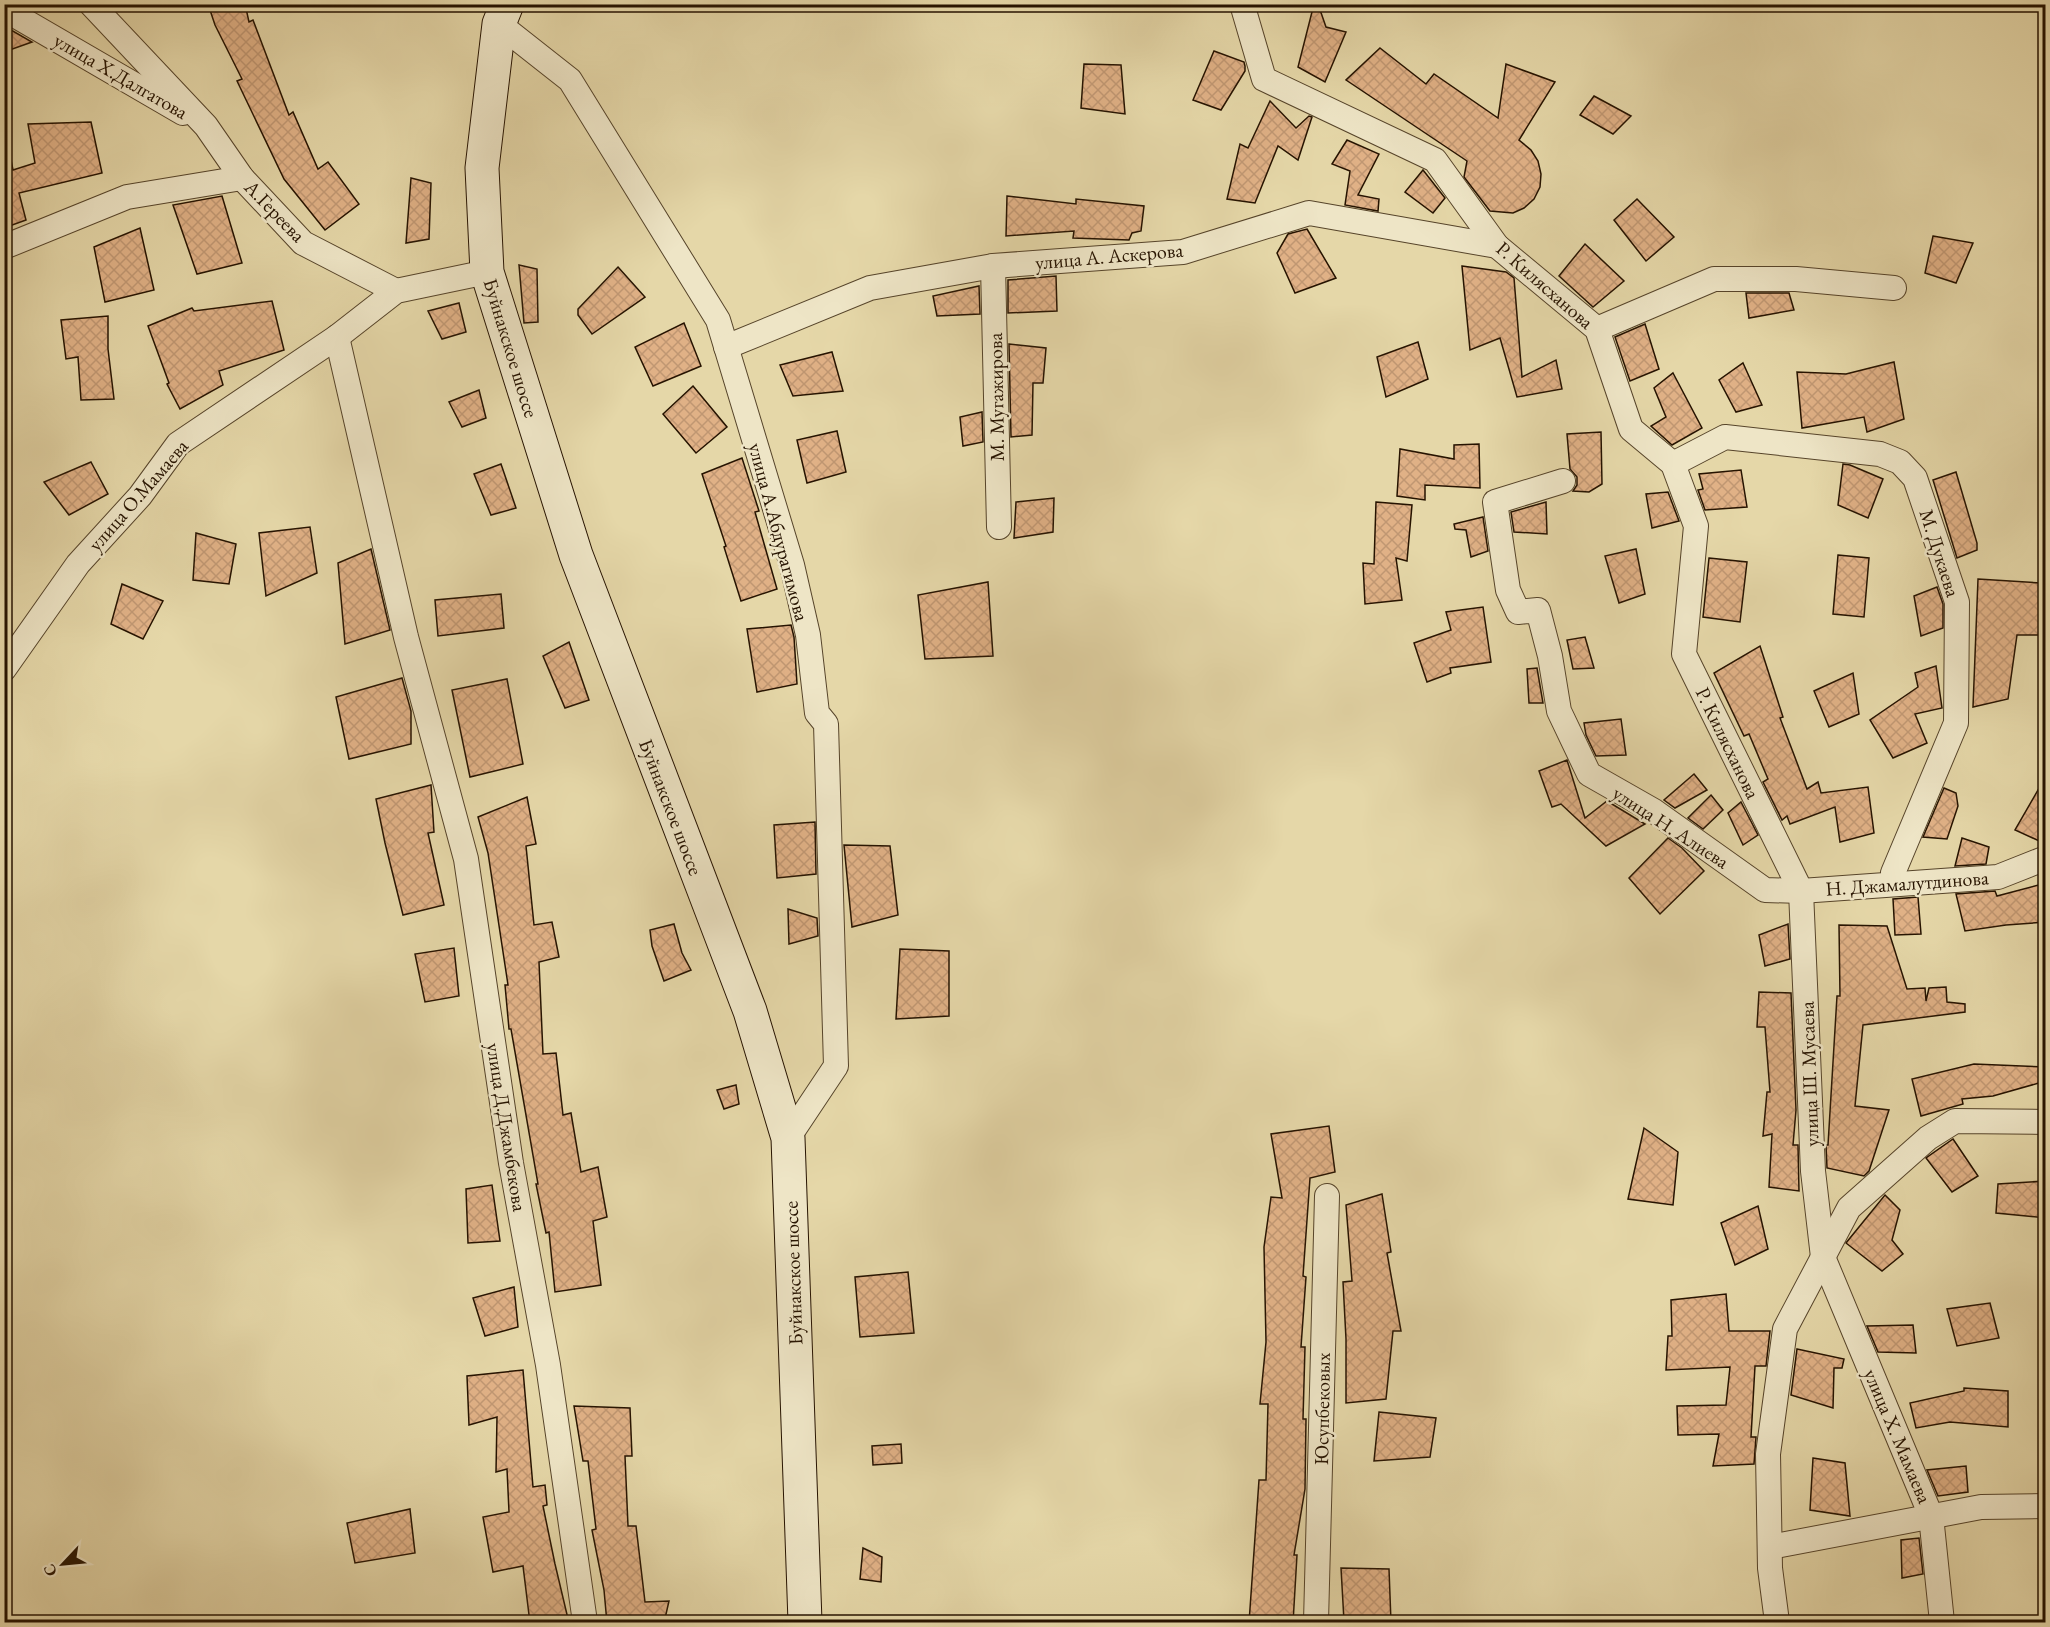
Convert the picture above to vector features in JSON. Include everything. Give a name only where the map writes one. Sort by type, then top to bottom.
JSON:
[{"type":"main road","name":"Буйнакское шоссе","points":[[503,14],[482,168],[487,272],[576,555],[750,1011],[788,1138],[805,1623]]},
{"type":"street","name":"A.Гереева","points":[[91,4],[206,126],[242,178],[303,243],[396,291]]},
{"type":"street","name":"Р. Килясханова","points":[[1242,4],[1264,79],[1436,160],[1497,246],[1597,329],[1631,429],[1673,464],[1696,526],[1684,654],[1801,891]]},
{"type":"street","name":"улица Х.Далгатова","points":[[4,9],[206,126]]},
{"type":"street","name":"улица А.Абдурагимова","points":[[503,14],[570,80],[718,320],[792,564],[808,635],[817,713],[826,724],[836,1066],[788,1138]]},
{"type":"street","points":[[4,247],[127,197],[242,178]]},
{"type":"street","name":"улица А. Аскерова","points":[[726,347],[870,288],[993,266],[1183,252],[1309,213],[1497,246]]},
{"type":"street","name":"М. Мугажирова","points":[[993,266],[999,527]]},
{"type":"street","points":[[396,291],[487,272]]},
{"type":"street","points":[[1597,329],[1714,279],[1796,279],[1894,288]]},
{"type":"street","name":"улица О.Мамаева","points":[[4,669],[78,564],[140,496],[178,444],[337,337],[396,291]]},
{"type":"street","name":"улица Д.Джамбекова","points":[[337,337],[406,637],[466,859],[511,1163],[548,1365],[585,1623]]},
{"type":"street","name":"М. Дукаева","points":[[1673,464],[1725,437],[1880,454],[1900,462],[1915,478],[1957,602],[1956,723],[1893,873]]},
{"type":"street","name":"улица Н. Алиева","points":[[1563,481],[1495,502],[1508,590],[1518,612],[1538,610],[1550,656],[1558,711],[1589,774],[1654,810],[1765,890],[1801,891]]},
{"type":"street","name":"Н. Джамалутдинова","points":[[1801,891],[1998,877],[2046,858]]},
{"type":"street","name":"улица Ш. Мусаева","points":[[1801,891],[1813,1171],[1823,1257]]},
{"type":"street","points":[[1778,1623],[1770,1568],[1768,1454],[1785,1329],[1849,1208],[1928,1138],[1955,1121],[2046,1122]]},
{"type":"street","name":"Юсупбековых","points":[[1316,1623],[1327,1196]]},
{"type":"street","name":"улица Х. Мамаева","points":[[1823,1257],[1931,1516],[1942,1623]]},
{"type":"street","points":[[1770,1547],[1981,1507],[2046,1506]]},
{"type":"building","points":[[208,4],[245,4],[249,22],[253,20],[289,115],[293,112],[318,169],[328,162],[359,204],[325,230],[284,179],[237,81],[242,79],[215,25]]},
{"type":"building","points":[[1314,4],[1318,4],[1326,27],[1346,32],[1325,82],[1298,67]]},
{"type":"building","points":[[4,26],[32,42],[4,52]]},
{"type":"building","points":[[1380,48],[1426,84],[1434,74],[1498,118],[1506,64],[1555,82],[1519,140],[1531,150],[1538,161],[1541,174],[1540,187],[1534,199],[1524,208],[1513,213],[1490,211],[1464,177],[1467,161],[1346,80]]},
{"type":"building","points":[[1214,51],[1244,62],[1245,66],[1245,71],[1221,110],[1193,100]]},
{"type":"building","points":[[1084,64],[1121,65],[1125,114],[1081,108]]},
{"type":"building","points":[[1594,96],[1631,116],[1613,134],[1580,115]]},
{"type":"building","points":[[1270,101],[1296,128],[1309,116],[1312,117],[1298,160],[1278,146],[1255,203],[1227,199],[1240,144],[1248,148]]},
{"type":"building","points":[[91,122],[102,173],[19,193],[26,220],[4,228],[4,161],[11,160],[13,170],[35,163],[28,124]]},
{"type":"building","points":[[1347,140],[1379,154],[1358,195],[1379,199],[1378,211],[1345,205],[1350,171],[1332,164]]},
{"type":"building","points":[[1423,170],[1445,198],[1433,213],[1405,192]]},
{"type":"building","points":[[411,178],[431,183],[429,239],[406,243]]},
{"type":"building","points":[[222,196],[242,263],[197,274],[173,205]]},
{"type":"building","points":[[1007,196],[1076,204],[1076,199],[1144,206],[1141,231],[1132,233],[1129,240],[1073,238],[1074,231],[1006,236]]},
{"type":"building","points":[[1637,199],[1674,237],[1646,261],[1614,220]]},
{"type":"building","points":[[140,228],[154,290],[105,302],[94,247]]},
{"type":"building","points":[[1307,229],[1336,278],[1295,293],[1277,253],[1288,234]]},
{"type":"building","points":[[1933,236],[1973,243],[1956,283],[1925,273]]},
{"type":"building","points":[[1585,244],[1624,281],[1593,307],[1559,276]]},
{"type":"building","points":[[519,265],[537,269],[538,322],[524,323]]},
{"type":"building","points":[[1462,266],[1506,272],[1514,278],[1522,377],[1556,360],[1562,389],[1517,397],[1500,338],[1470,350]]},
{"type":"building","points":[[618,267],[645,297],[592,334],[578,315],[578,309]]},
{"type":"building","points":[[1056,276],[1057,311],[1008,313],[1008,280]]},
{"type":"building","points":[[979,286],[980,314],[937,316],[933,296]]},
{"type":"building","points":[[1746,293],[1789,293],[1794,310],[1749,318]]},
{"type":"building","points":[[272,301],[284,350],[219,371],[223,385],[180,409],[167,384],[169,383],[148,326],[192,308],[194,311]]},
{"type":"building","points":[[459,303],[466,332],[442,339],[428,311]]},
{"type":"building","points":[[108,316],[108,349],[114,399],[81,400],[78,357],[66,359],[61,320]]},
{"type":"building","points":[[684,323],[701,366],[653,386],[635,347]]},
{"type":"building","points":[[1645,324],[1659,369],[1630,381],[1615,337]]},
{"type":"building","points":[[1418,342],[1428,379],[1386,397],[1377,357]]},
{"type":"building","points":[[1009,344],[1046,348],[1043,383],[1033,383],[1032,435],[1011,437]]},
{"type":"building","points":[[832,352],[843,391],[793,396],[780,365]]},
{"type":"building","points":[[1894,362],[1904,419],[1867,432],[1864,417],[1802,428],[1797,372],[1846,374]]},
{"type":"building","points":[[1743,363],[1762,405],[1736,412],[1719,380]]},
{"type":"building","points":[[1673,373],[1702,428],[1672,445],[1651,426],[1666,417],[1654,388]]},
{"type":"building","points":[[693,386],[727,427],[696,453],[663,414]]},
{"type":"building","points":[[479,390],[486,418],[462,427],[449,402]]},
{"type":"building","points":[[982,412],[983,442],[963,446],[960,417]]},
{"type":"building","points":[[837,431],[846,472],[807,483],[797,440]]},
{"type":"building","points":[[1601,432],[1602,484],[1589,492],[1573,491],[1577,485],[1577,477],[1570,469],[1567,434]]},
{"type":"building","points":[[1479,444],[1480,488],[1425,485],[1425,500],[1397,496],[1400,449],[1454,459],[1454,445]]},
{"type":"building","points":[[742,458],[759,511],[755,512],[777,589],[741,601],[724,547],[726,546],[702,474]]},
{"type":"building","points":[[91,462],[108,494],[69,515],[44,482]]},
{"type":"building","points":[[501,464],[516,508],[491,515],[474,474]]},
{"type":"building","points":[[1843,464],[1883,479],[1868,518],[1838,505]]},
{"type":"building","points":[[1741,470],[1747,507],[1705,510],[1698,490],[1703,489],[1699,474]]},
{"type":"building","points":[[1956,472],[1977,543],[1977,550],[1957,558],[1933,480]]},
{"type":"building","points":[[1668,492],[1679,521],[1652,528],[1646,494]]},
{"type":"building","points":[[1054,498],[1053,532],[1014,538],[1016,502]]},
{"type":"building","points":[[1376,502],[1412,505],[1407,561],[1396,558],[1402,600],[1365,604],[1363,563],[1374,564]]},
{"type":"building","points":[[1546,502],[1547,534],[1514,532],[1511,512]]},
{"type":"building","points":[[1483,517],[1488,551],[1471,557],[1466,530],[1455,529],[1454,524]]},
{"type":"building","points":[[310,527],[317,573],[266,596],[259,533]]},
{"type":"building","points":[[196,533],[236,544],[229,584],[193,580]]},
{"type":"building","points":[[371,549],[390,630],[345,644],[338,563]]},
{"type":"building","points":[[1636,549],[1645,594],[1619,603],[1605,556]]},
{"type":"building","points":[[1838,555],[1869,558],[1864,617],[1833,614]]},
{"type":"building","points":[[1709,558],[1747,562],[1740,622],[1703,617]]},
{"type":"building","points":[[1978,579],[2040,583],[2039,635],[2017,635],[2008,699],[1973,707]]},
{"type":"building","points":[[988,582],[993,656],[925,659],[918,595]]},
{"type":"building","points":[[122,584],[163,601],[143,639],[111,624]]},
{"type":"building","points":[[1937,587],[1943,604],[1943,628],[1921,636],[1914,596]]},
{"type":"building","points":[[501,594],[504,628],[438,636],[435,600]]},
{"type":"building","points":[[1483,607],[1491,662],[1450,668],[1451,673],[1427,682],[1414,643],[1451,630],[1446,612]]},
{"type":"building","points":[[791,625],[797,684],[757,692],[747,629]]},
{"type":"building","points":[[1585,637],[1594,668],[1573,669],[1567,640]]},
{"type":"building","points":[[569,642],[589,700],[565,708],[543,656]]},
{"type":"building","points":[[1760,646],[1783,717],[1780,718],[1807,789],[1818,782],[1821,793],[1868,787],[1874,833],[1840,842],[1835,807],[1790,824],[1787,816],[1782,820],[1763,782],[1768,779],[1749,734],[1744,736],[1714,673]]},
{"type":"building","points":[[1936,666],[1942,708],[1915,714],[1927,743],[1893,758],[1870,720],[1918,687],[1915,673]]},
{"type":"building","points":[[1537,668],[1543,703],[1529,703],[1527,669]]},
{"type":"building","points":[[1853,673],[1859,714],[1829,727],[1814,691]]},
{"type":"building","points":[[402,678],[411,711],[411,744],[349,759],[336,697]]},
{"type":"building","points":[[507,679],[523,764],[470,777],[452,690]]},
{"type":"building","points":[[1621,719],[1626,755],[1596,756],[1586,735],[1584,723]]},
{"type":"building","points":[[1567,760],[1585,818],[1607,801],[1645,824],[1606,846],[1561,804],[1552,807],[1539,771]]},
{"type":"building","points":[[1694,774],[1707,790],[1675,808],[1664,800]]},
{"type":"building","points":[[2046,776],[2046,844],[2015,830]]},
{"type":"building","points":[[431,785],[434,832],[428,833],[444,905],[403,915],[376,799]]},
{"type":"building","points":[[1944,788],[1956,793],[1958,806],[1947,839],[1923,837]]},
{"type":"building","points":[[1711,795],[1723,810],[1703,829],[1688,818]]},
{"type":"building","points":[[527,797],[536,844],[526,846],[534,925],[552,922],[559,957],[539,962],[543,1054],[556,1053],[563,1115],[571,1113],[581,1172],[598,1167],[607,1217],[593,1221],[601,1285],[555,1292],[549,1232],[546,1233],[536,1184],[538,1184],[511,1029],[509,1029],[505,985],[508,985],[488,853],[478,817]]},
{"type":"building","points":[[1741,802],[1758,835],[1743,845],[1728,813]]},
{"type":"building","points":[[815,822],[816,874],[777,878],[774,825]]},
{"type":"building","points":[[1668,838],[1682,848],[1704,871],[1660,914],[1629,878]]},
{"type":"building","points":[[1962,838],[1989,847],[1986,864],[1955,866]]},
{"type":"building","points":[[844,845],[890,846],[898,915],[852,927]]},
{"type":"building","points":[[2046,883],[2046,922],[1965,931],[1956,894],[1995,891],[1997,896]]},
{"type":"building","points":[[1918,897],[1921,934],[1895,935],[1893,899]]},
{"type":"building","points":[[788,909],[817,918],[818,936],[789,944]]},
{"type":"building","points":[[674,924],[682,953],[691,970],[664,981],[652,946],[650,930]]},
{"type":"building","points":[[1788,924],[1790,959],[1765,966],[1759,935]]},
{"type":"building","points":[[1839,925],[1887,926],[1907,989],[1925,988],[1926,1001],[1929,988],[1946,987],[1947,1002],[1965,1004],[1965,1012],[1863,1025],[1855,1106],[1889,1110],[1869,1171],[1864,1176],[1827,1168],[1826,1145],[1828,1145],[1837,996],[1840,996]]},
{"type":"building","points":[[454,948],[459,996],[425,1002],[415,954]]},
{"type":"building","points":[[900,949],[949,951],[949,1016],[896,1019]]},
{"type":"building","points":[[1759,992],[1791,993],[1796,1110],[1793,1145],[1798,1145],[1799,1191],[1769,1187],[1772,1134],[1763,1136],[1767,1092],[1770,1092],[1765,1027],[1757,1027]]},
{"type":"building","points":[[1974,1064],[2046,1067],[2046,1081],[1993,1096],[1962,1099],[1963,1104],[1921,1116],[1912,1079]]},
{"type":"building","points":[[736,1085],[739,1104],[724,1109],[717,1090]]},
{"type":"building","points":[[1329,1126],[1335,1172],[1310,1178],[1301,1347],[1305,1347],[1303,1419],[1306,1419],[1305,1489],[1294,1555],[1297,1555],[1293,1623],[1249,1623],[1259,1480],[1266,1480],[1268,1404],[1260,1404],[1266,1342],[1264,1247],[1271,1197],[1282,1198],[1271,1134]]},
{"type":"building","points":[[1644,1128],[1678,1152],[1673,1205],[1628,1199]]},
{"type":"building","points":[[1953,1139],[1978,1176],[1952,1192],[1926,1158]]},
{"type":"building","points":[[2046,1181],[2046,1218],[1996,1213],[1998,1184]]},
{"type":"building","points":[[492,1185],[500,1241],[468,1243],[466,1189]]},
{"type":"building","points":[[1382,1194],[1391,1252],[1387,1253],[1401,1331],[1393,1331],[1386,1399],[1346,1403],[1343,1282],[1352,1281],[1346,1205]]},
{"type":"building","points":[[1885,1195],[1900,1210],[1892,1240],[1903,1254],[1882,1271],[1846,1243]]},
{"type":"building","points":[[1758,1206],[1768,1249],[1735,1265],[1721,1223]]},
{"type":"building","points":[[908,1272],[914,1333],[860,1337],[855,1277]]},
{"type":"building","points":[[514,1287],[518,1327],[485,1336],[473,1298]]},
{"type":"building","points":[[1726,1294],[1729,1331],[1770,1331],[1766,1366],[1755,1366],[1751,1437],[1756,1437],[1754,1464],[1713,1466],[1719,1434],[1678,1435],[1677,1406],[1726,1405],[1730,1367],[1666,1370],[1668,1336],[1672,1336],[1671,1300]]},
{"type":"building","points":[[1990,1303],[1999,1338],[1957,1346],[1947,1309]]},
{"type":"building","points":[[1913,1325],[1916,1353],[1878,1352],[1867,1326]]},
{"type":"building","points":[[1797,1349],[1844,1359],[1842,1368],[1834,1368],[1833,1408],[1791,1395]]},
{"type":"building","points":[[523,1370],[533,1487],[545,1485],[547,1505],[543,1506],[569,1623],[530,1623],[523,1566],[493,1572],[483,1517],[509,1512],[507,1469],[496,1472],[497,1417],[469,1425],[467,1376]]},
{"type":"building","points":[[1964,1388],[2008,1391],[2008,1427],[1950,1422],[1916,1428],[1910,1403],[1964,1391]]},
{"type":"building","points":[[574,1406],[630,1408],[632,1456],[625,1456],[628,1526],[636,1526],[645,1602],[669,1601],[664,1623],[607,1623],[604,1590],[592,1530],[596,1529],[588,1461],[583,1461]]},
{"type":"building","points":[[1379,1412],[1436,1418],[1430,1457],[1374,1461]]},
{"type":"building","points":[[901,1444],[902,1463],[873,1465],[872,1446]]},
{"type":"building","points":[[1813,1458],[1845,1463],[1850,1516],[1810,1510]]},
{"type":"building","points":[[1966,1466],[1968,1492],[1938,1496],[1927,1470]]},
{"type":"building","points":[[410,1509],[415,1553],[355,1563],[347,1523]]},
{"type":"building","points":[[1919,1538],[1923,1574],[1902,1578],[1901,1540]]},
{"type":"building","points":[[863,1548],[882,1557],[881,1582],[860,1579]]},
{"type":"building","points":[[1341,1568],[1389,1569],[1391,1622],[1344,1621]]}]
